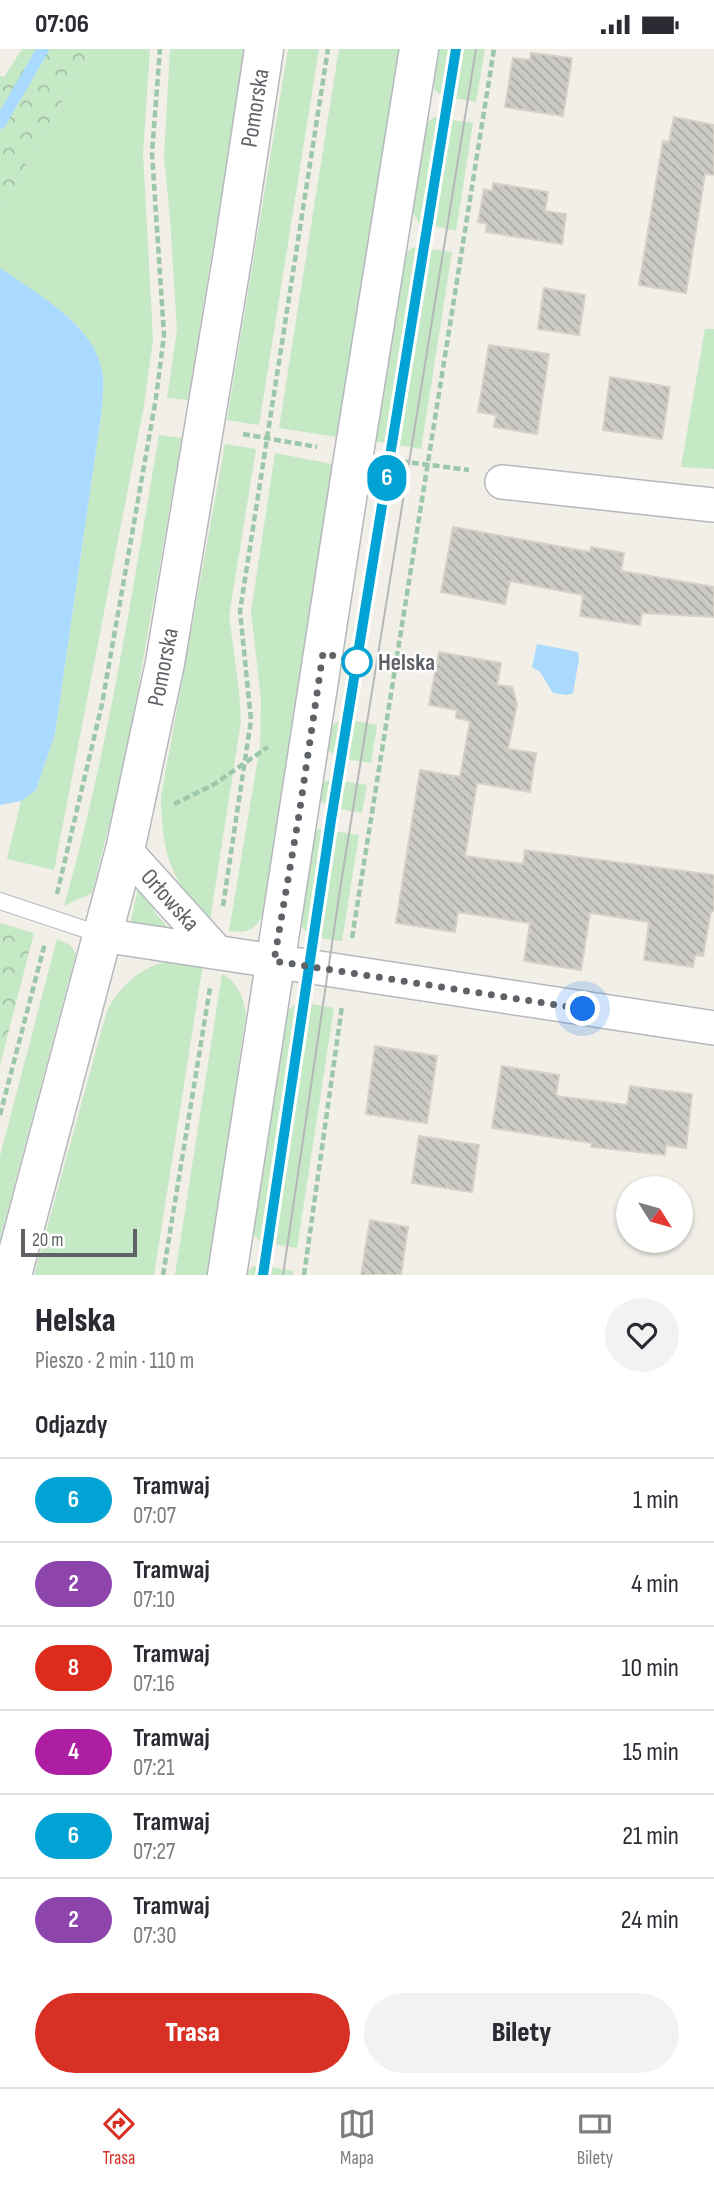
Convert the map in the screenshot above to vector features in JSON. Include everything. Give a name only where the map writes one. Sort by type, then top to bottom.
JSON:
[{"type":"street","name":"Pomorska","points":[[12,1275],[125,850],[165,663],[264,49]]},
{"type":"street","points":[[226,1275],[419,49]]},
{"type":"street","points":[[502,482],[714,505]]},
{"type":"street","name":"Orłowska","points":[[125,850],[216,951]]},
{"type":"street","name":"Orłowska","points":[[102,935],[714,1028]]},
{"type":"lane","points":[[0,901],[102,935]]},
{"type":"path","points":[[0,1115],[51,919],[102,704],[156,398],[164,335],[152,153],[160,49]]},
{"type":"path","points":[[163,1275],[246,762],[251,720],[240,611],[328,49]]},
{"type":"path","points":[[304,1275],[347,973],[494,49]]},
{"type":"path","points":[[171,806],[213,785],[269,746]]},
{"type":"green space","points":[[22,49],[92,49],[0,211],[0,76],[4,77]]},
{"type":"green space","points":[[92,49],[150,49],[143,153],[153,339],[144,406],[54,870],[7,859],[21,801],[36,790],[55,734],[101,416],[103,377],[99,359],[78,327],[64,313],[0,268],[0,211]]},
{"type":"green space","points":[[170,49],[245,49],[188,400],[167,398],[177,330],[164,157]]},
{"type":"green space","points":[[288,49],[319,49],[259,425],[227,420]]},
{"type":"green space","points":[[339,49],[400,49],[337,437],[279,428]]},
{"type":"green space","points":[[436,49],[485,49],[476,102],[449,97],[436,91],[433,77]]},
{"type":"green space","points":[[434,117],[473,123],[456,231],[419,223],[412,210],[425,125]]},
{"type":"green space","points":[[414,247],[452,252],[421,449],[374,441],[403,261]]},
{"type":"green space","points":[[705,329],[714,329],[714,469],[681,467]]},
{"type":"green space","points":[[159,435],[182,438],[126,758],[92,893],[64,906],[94,790],[106,731]]},
{"type":"green space","points":[[225,444],[256,449],[229,616],[241,721],[210,921],[186,892],[171,865],[163,835],[161,797]]},
{"type":"green space","points":[[275,453],[332,464],[262,916],[252,928],[235,932],[229,931],[260,746],[261,699],[251,612]]},
{"type":"green space","points":[[345,719],[377,725],[371,763],[339,758],[330,752],[329,731],[335,723]]},
{"type":"green space","points":[[330,779],[367,785],[362,813],[330,807],[321,801],[321,788]]},
{"type":"green space","points":[[319,829],[359,835],[342,941],[311,934],[298,920],[315,832]]},
{"type":"green space","points":[[139,884],[156,914],[171,931],[130,924]]},
{"type":"green space","points":[[0,923],[34,933],[0,1065]]},
{"type":"green space","points":[[57,939],[70,945],[76,953],[0,1239],[0,1156]]},
{"type":"green space","points":[[172,960],[203,964],[154,1275],[34,1275],[107,1011],[119,992],[134,978],[151,967]]},
{"type":"green space","points":[[222,974],[239,991],[246,1014],[208,1275],[175,1275]]},
{"type":"green space","points":[[299,1002],[334,1008],[297,1248],[261,1242],[252,1233],[285,1012]]},
{"type":"green space","points":[[259,1265],[294,1271],[293,1275],[246,1275],[252,1267]]},
{"type":"water","points":[[0,268],[64,313],[78,327],[99,359],[103,387],[55,734],[36,790],[21,801],[0,805]]},
{"type":"water","points":[[537,644],[578,652],[573,693],[553,693],[540,672],[532,667]]},
{"type":"building","points":[[531,53],[572,58],[563,116],[505,107],[513,58],[530,60]]},
{"type":"building","points":[[674,117],[714,125],[714,175],[705,174],[686,293],[639,285],[663,141],[669,142]]},
{"type":"building","points":[[493,183],[548,192],[545,211],[566,214],[562,244],[486,232],[487,224],[478,222],[484,189],[492,191]]},
{"type":"building","points":[[544,288],[585,295],[579,335],[538,329]]},
{"type":"building","points":[[489,345],[549,354],[537,434],[494,427],[496,415],[478,412]]},
{"type":"building","points":[[610,377],[670,387],[662,439],[603,430]]},
{"type":"building","points":[[453,527],[590,552],[591,547],[624,553],[621,571],[714,587],[714,617],[642,613],[640,625],[580,616],[583,595],[510,581],[505,604],[441,592]]},
{"type":"building","points":[[439,652],[501,663],[497,685],[512,687],[517,704],[508,749],[536,753],[530,792],[477,783],[465,856],[523,864],[525,850],[714,875],[714,911],[711,911],[703,956],[695,955],[693,967],[644,960],[649,922],[590,913],[581,970],[524,961],[530,923],[458,912],[455,932],[396,923],[420,770],[460,777],[470,721],[456,718],[457,710],[429,705]]},
{"type":"building","points":[[375,1046],[437,1056],[427,1123],[366,1114]]},
{"type":"building","points":[[502,1066],[559,1075],[556,1096],[627,1105],[630,1086],[692,1094],[686,1148],[666,1145],[665,1155],[591,1147],[592,1143],[492,1128]]},
{"type":"building","points":[[419,1136],[479,1145],[472,1192],[412,1183]]},
{"type":"building","points":[[370,1220],[408,1227],[401,1275],[361,1275]]},
{"type":"waterway","points":[[0,123],[43,49]]},
{"type":"tram line","points":[[263,1275],[331,820],[456,49]]},
{"type":"tram line","name":"6","points":[[263,1275],[331,820],[456,49]]},
{"type":"tram line","points":[[283,1275],[341,883],[476,49]]},
{"type":"place","name":"Helska","points":[[357,662]]},
{"type":"route","points":[[357,662],[323,653],[274,961],[583,1009]]}]
